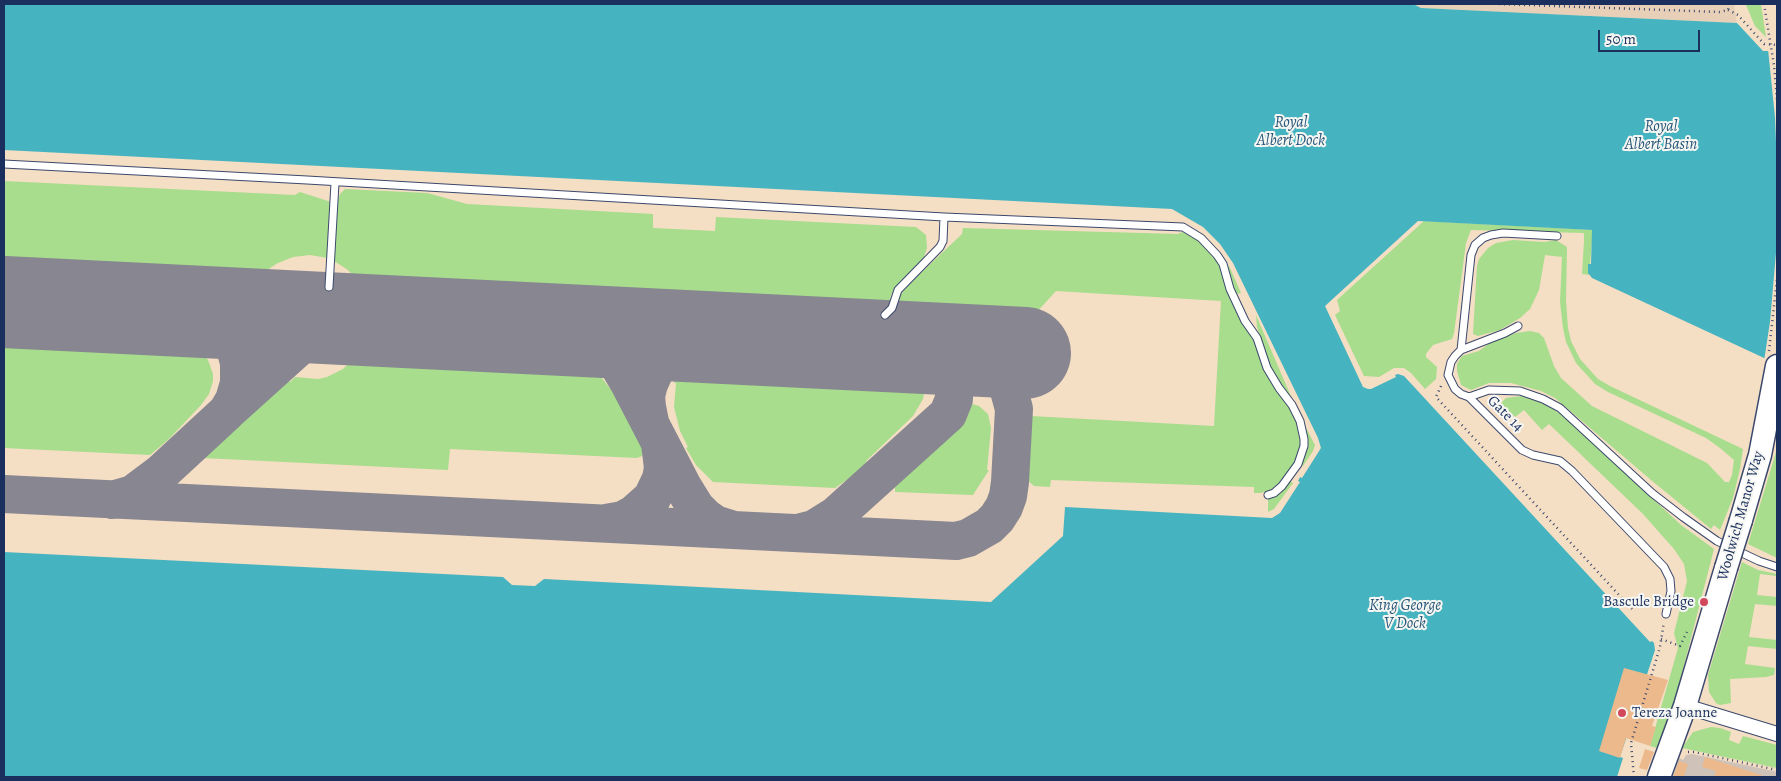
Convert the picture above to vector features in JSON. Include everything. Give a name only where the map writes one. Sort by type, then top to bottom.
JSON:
[{"type":"highway","name":"Woolwich Manor Way","points":[[1660,775],[1685,706],[1760,455],[1777,366]]},
{"type":"street","points":[[1685,706],[1777,734]]},
{"type":"lane","points":[[4,164],[944,217],[1183,227],[1202,238],[1223,264],[1233,297],[1256,338],[1267,368],[1292,405],[1302,431],[1304,446],[1298,464],[1278,490],[1268,495]]},
{"type":"lane","points":[[329,287],[335,183]]},
{"type":"lane","points":[[885,315],[892,308],[898,290],[931,259],[940,247],[943,241],[944,217]]},
{"type":"lane","points":[[1518,326],[1461,350],[1471,255],[1475,245],[1483,238],[1497,234],[1557,236]]},
{"type":"lane","name":"Gate 14","points":[[1461,350],[1451,362],[1448,375],[1455,389],[1469,397],[1522,450],[1533,455],[1560,461],[1664,567],[1670,579],[1671,591],[1666,614]]},
{"type":"lane","points":[[1469,397],[1489,390],[1520,391],[1543,399],[1560,408],[1652,493],[1683,517],[1717,541],[1745,555],[1777,567]]},
{"type":"path","points":[[1499,4],[1720,12],[1728,10],[1738,16],[1764,44],[1777,45]]},
{"type":"path","points":[[1728,10],[1730,4]]},
{"type":"path","points":[[1764,4],[1774,65],[1777,100]]},
{"type":"path","points":[[1442,384],[1436,397],[1632,609]]},
{"type":"path","points":[[1634,777],[1631,743],[1661,640],[1666,614]]},
{"type":"path","points":[[1661,640],[1680,646],[1691,625]]},
{"type":"path","points":[[1686,754],[1694,752],[1777,770]]},
{"type":"shaded area","points":[[1413,4],[1734,4],[1737,23],[1421,8]]},
{"type":"shaded area","points":[[1692,754],[1774,771],[1777,772],[1777,777],[1673,777],[1679,758],[1683,760],[1686,755]]},
{"type":"green space","points":[[1739,4],[1761,4],[1766,37],[1755,26],[1746,5]]},
{"type":"green space","points":[[4,181],[295,195],[300,192],[331,202],[328,258],[310,255],[293,257],[270,268],[262,277],[4,264]]},
{"type":"green space","points":[[345,189],[427,193],[467,204],[653,214],[653,228],[715,231],[716,217],[916,227],[926,235],[927,248],[922,263],[895,288],[888,308],[359,283],[348,270],[334,261],[337,203],[340,194]]},
{"type":"green space","points":[[1424,221],[1593,230],[1589,275],[1582,274],[1583,233],[1471,230],[1466,243],[1452,339],[1433,345],[1426,354],[1426,357],[1437,367],[1436,379],[1425,389],[1404,368],[1394,368],[1379,377],[1364,376],[1335,315],[1340,311],[1337,300]]},
{"type":"green space","points":[[963,228],[1178,234],[1182,232],[1199,240],[1219,264],[1235,309],[1256,344],[1264,369],[1290,408],[1296,422],[1300,448],[1294,463],[1283,480],[1272,490],[1260,493],[1254,493],[1254,487],[1051,480],[1050,487],[1034,486],[1027,480],[1031,416],[1214,426],[1221,301],[1056,291],[1034,315],[897,309],[899,297],[907,286],[962,234]]},
{"type":"green space","points":[[1513,240],[1544,242],[1556,240],[1567,247],[1566,301],[1571,341],[1580,359],[1598,379],[1743,449],[1733,498],[1720,530],[1714,525],[1711,529],[1555,398],[1541,391],[1511,383],[1489,383],[1471,390],[1461,385],[1457,364],[1462,356],[1479,351],[1491,342],[1516,333],[1530,331],[1539,333],[1544,338],[1554,366],[1561,378],[1592,406],[1707,463],[1725,482],[1729,482],[1732,475],[1734,460],[1720,448],[1706,438],[1608,392],[1595,384],[1576,363],[1566,342],[1563,328],[1560,302],[1562,257],[1545,255],[1539,290],[1530,309],[1520,318],[1500,330],[1478,336],[1473,334],[1479,259],[1488,248],[1496,243]]},
{"type":"green space","points":[[1224,260],[1230,268],[1241,293],[1235,294]]},
{"type":"green space","points":[[1256,315],[1293,401],[1281,387],[1270,368],[1257,327]]},
{"type":"green space","points":[[4,338],[198,348],[208,360],[213,374],[213,381],[209,394],[201,405],[169,439],[150,455],[4,448]]},
{"type":"green space","points":[[355,357],[584,368],[593,370],[613,392],[643,446],[644,452],[642,456],[637,458],[450,449],[448,470],[203,458],[288,380],[290,382],[295,377],[318,379],[327,377],[343,369]]},
{"type":"green space","points":[[679,374],[925,387],[923,399],[913,416],[851,477],[835,488],[713,482],[696,465],[686,448],[688,447],[680,431],[674,407],[676,383],[674,383]]},
{"type":"green space","points":[[1522,396],[1545,404],[1565,417],[1681,525],[1714,549],[1674,704],[1657,748],[1650,746],[1678,648],[1674,633],[1687,581],[1684,564],[1674,549],[1643,514],[1549,424],[1542,430],[1524,410],[1515,417],[1501,403],[1506,398]]},
{"type":"green space","points":[[972,404],[979,406],[988,414],[991,428],[987,470],[989,470],[973,495],[895,492],[895,487],[966,420]]},
{"type":"green space","points":[[1304,424],[1315,445],[1303,466],[1301,465],[1307,445]]},
{"type":"green space","points":[[1777,449],[1777,558],[1748,544]]},
{"type":"green space","points":[[1290,481],[1293,483],[1274,509],[1268,512],[1268,498],[1278,494]]},
{"type":"green space","points":[[1742,562],[1758,570],[1777,574],[1777,576],[1760,574],[1757,595],[1777,597],[1777,606],[1755,604],[1749,637],[1777,640],[1777,649],[1748,646],[1745,664],[1775,668],[1774,675],[1730,679],[1731,703],[1720,705],[1716,703],[1709,692],[1708,675]]},
{"type":"green space","points":[[1711,727],[1731,732],[1729,740],[1739,744],[1743,736],[1777,745],[1777,768],[1682,748],[1693,732]]},
{"type":"water","points":[[4,4],[1413,4],[1421,8],[1737,23],[1763,51],[1777,51],[1777,364],[1592,278],[1588,273],[1588,264],[1591,264],[1592,230],[1418,221],[1325,306],[1363,387],[1371,389],[1396,377],[1395,375],[1404,376],[1650,642],[1654,643],[1655,650],[1620,757],[1623,758],[1617,777],[4,777],[4,552],[503,577],[512,585],[535,586],[544,579],[991,602],[1063,536],[1065,507],[1272,518],[1280,513],[1300,482],[1298,481],[1300,477],[1302,478],[1321,448],[1318,438],[1233,263],[1220,244],[1203,227],[1172,209],[4,150]]},
{"type":"pier","points":[[1768,49],[1777,49],[1777,166],[1775,117]]},
{"type":"pier","points":[[1777,218],[1777,367],[1764,361],[1770,322]]},
{"type":"building","points":[[1624,668],[1668,680],[1652,726],[1656,727],[1650,746],[1626,738],[1620,758],[1599,751]]},
{"type":"building","points":[[1645,749],[1654,752],[1647,770],[1639,768]]},
{"type":"building","points":[[1705,757],[1761,775],[1761,777],[1714,777],[1716,771],[1702,767]]},
{"type":"building","points":[[1679,761],[1688,764],[1684,777],[1673,777]]},
{"type":"taxiway","points":[[112,500],[133,494],[161,473],[227,412],[234,400],[239,383],[239,363],[234,344],[212,321],[194,312]]},
{"type":"taxiway","points":[[228,411],[309,338],[322,329],[333,324],[361,320]]},
{"type":"taxiway","points":[[552,329],[589,341],[617,363],[696,508],[715,524],[734,530]]},
{"type":"taxiway","points":[[650,422],[646,396],[657,366],[673,350],[683,344],[709,337]]},
{"type":"taxiway","points":[[798,533],[814,529],[835,516],[948,414],[954,399],[952,376],[941,359],[920,348]]},
{"type":"taxiway","points":[[4,494],[956,541],[968,538],[989,526],[1004,507],[1010,482],[1014,409],[1008,387],[996,370],[978,357],[955,350]]},
{"type":"taxiway","points":[[606,523],[623,520],[634,514],[652,498],[661,479],[663,468],[660,443]]},
{"type":"runway","points":[[4,302],[1025,353]]},
{"type":"place","name":"Bascule Bridge","points":[[1704,602]]},
{"type":"place","name":"Tereza Joanne","points":[[1622,713]]},
{"type":"water label","name":"Royal Albert Dock","points":[[1291,132]]},
{"type":"water label","name":"Royal Albert Basin","points":[[1661,136]]},
{"type":"water label","name":"King George V Dock","points":[[1405,615]]}]
